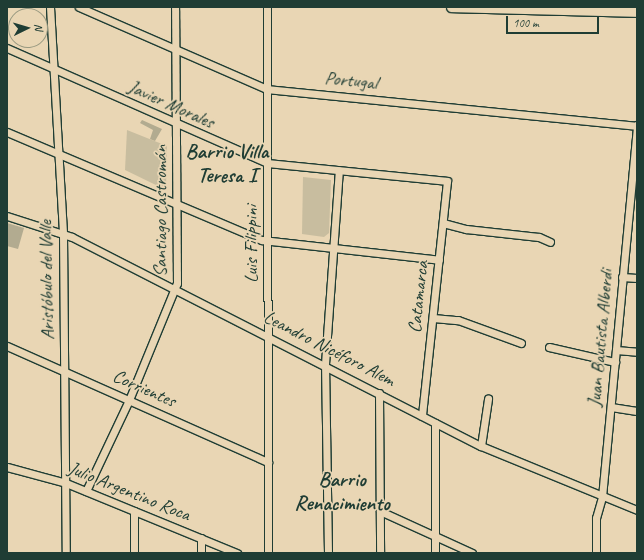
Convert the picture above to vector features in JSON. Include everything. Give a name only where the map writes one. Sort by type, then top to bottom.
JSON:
[{"type":"main road","points":[[452,7],[637,12]]},
{"type":"street","name":"Aristóbulo del Valle","points":[[50,7],[62,234],[66,553]]},
{"type":"street","name":"Portugal","points":[[79,7],[267,88],[637,125]]},
{"type":"street","name":"Santiago Castromán","points":[[86,491],[129,400],[176,289],[177,125],[175,7]]},
{"type":"street","name":"Luis Filippini","points":[[267,7],[269,336],[268,553]]},
{"type":"street","name":"Javier Morales","points":[[7,48],[177,125],[268,163],[447,181]]},
{"type":"street","name":"Juan Bautista Alberdi","points":[[596,553],[596,518],[602,497],[622,277],[633,200],[637,125]]},
{"type":"street","points":[[7,132],[268,241],[439,260]]},
{"type":"street","points":[[328,553],[325,364],[339,171]]},
{"type":"street","name":"Catamarca","points":[[422,416],[447,181]]},
{"type":"street","name":"Leandro Nicéforo Alem","points":[[7,216],[62,234],[176,289],[325,364],[481,446],[602,497],[637,510]]},
{"type":"street","points":[[443,222],[466,229],[539,237],[550,242]]},
{"type":"street","points":[[622,277],[637,278]]},
{"type":"street","points":[[433,318],[458,320],[521,343]]},
{"type":"street","name":"Corrientes","points":[[7,346],[268,462]]},
{"type":"street","points":[[549,347],[615,362]]},
{"type":"street","points":[[616,350],[637,352]]},
{"type":"street","points":[[379,393],[380,553]]},
{"type":"street","points":[[481,446],[488,399]]},
{"type":"street","points":[[610,407],[637,411]]},
{"type":"street","points":[[435,423],[435,553]]},
{"type":"street","name":"Julio Argentino Roca","points":[[7,467],[66,483],[237,553]]},
{"type":"street","points":[[134,510],[134,553]]},
{"type":"street","points":[[380,511],[472,553]]},
{"type":"street","points":[[201,538],[201,553]]},
{"type":"shaded area","points":[[127,130],[167,146],[166,187],[160,187],[125,170]]},
{"type":"shaded area","points":[[303,177],[331,180],[329,233],[324,237],[302,234]]},
{"type":"building","points":[[142,120],[162,129],[155,141],[150,139],[153,130],[140,123]]},
{"type":"building","points":[[7,223],[24,228],[18,249],[7,246]]},
{"type":"district","name":"Barrio Villa Teresa I","points":[[227,163]]},
{"type":"district","name":"Barrio Renacimiento","points":[[342,491]]}]
